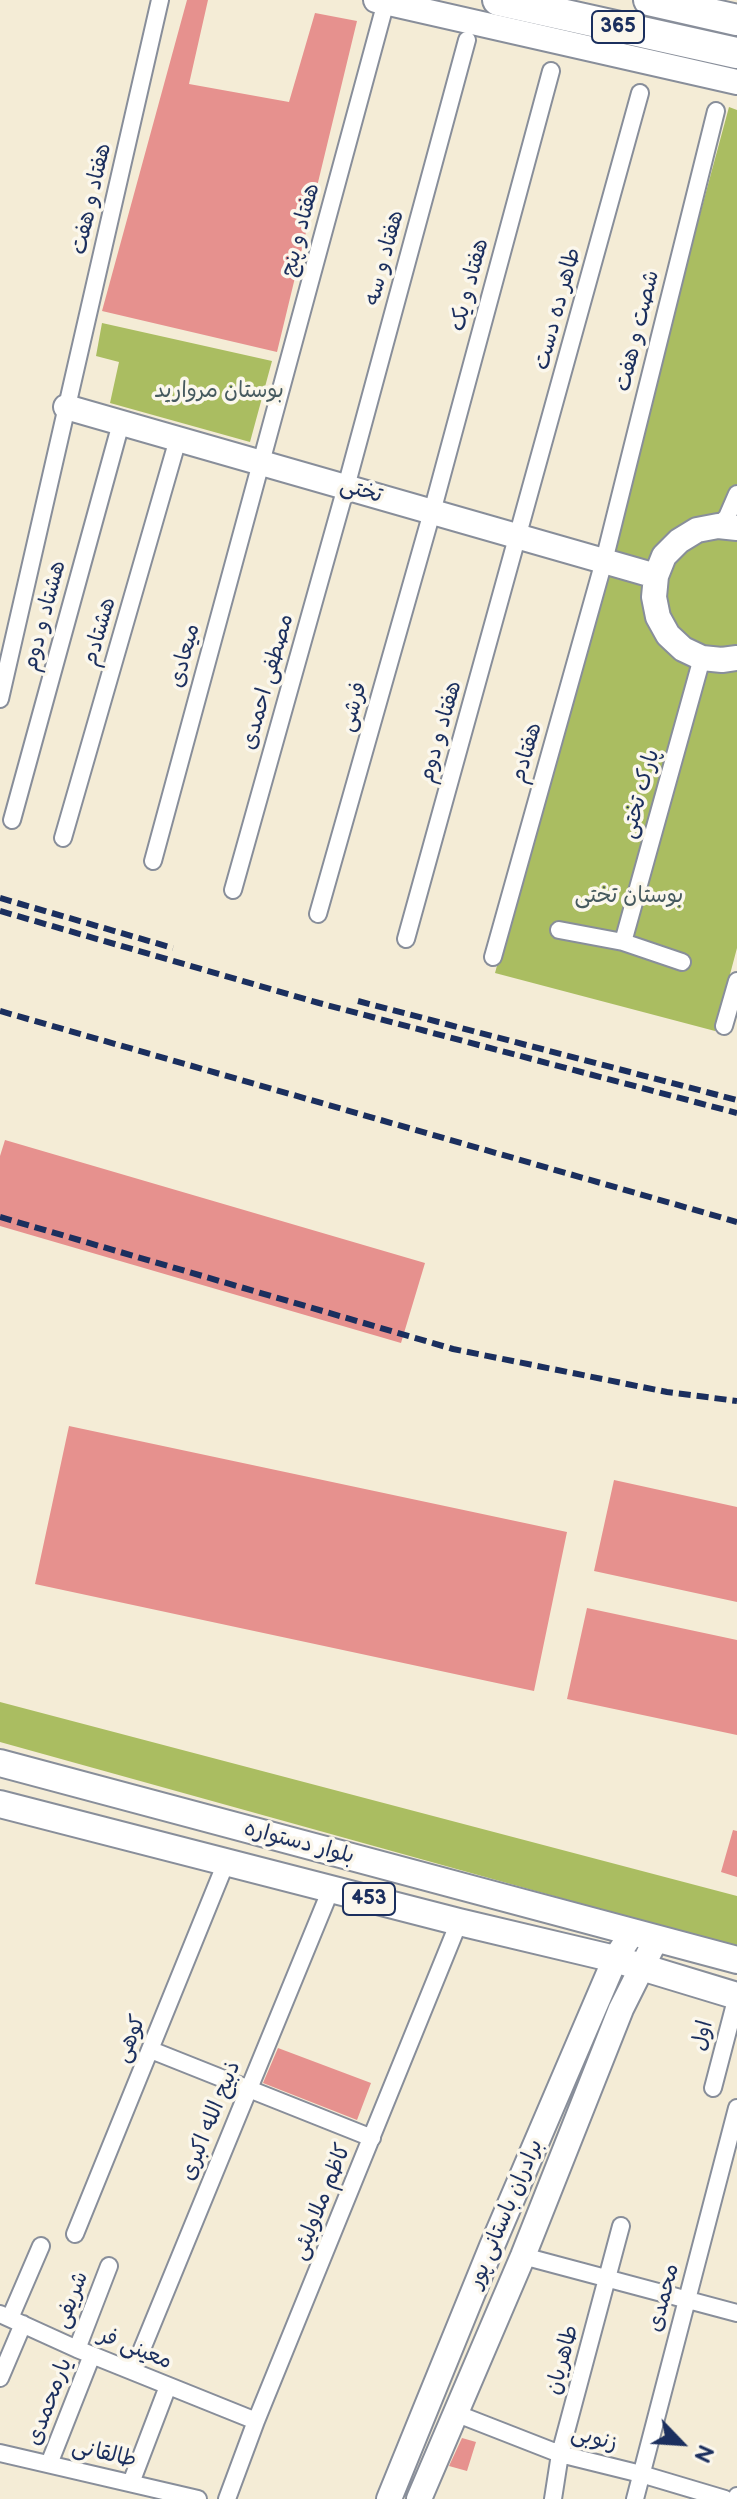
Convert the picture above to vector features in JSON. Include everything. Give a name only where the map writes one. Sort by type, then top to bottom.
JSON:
[{"type":"highway","name":"365","points":[[498,0],[737,53]]},
{"type":"highway","name":"365","points":[[649,0],[737,20]]},
{"type":"main road","name":"بلوار دستواره","points":[[0,1763],[737,1960]]},
{"type":"main road","name":"بلوار دستواره","points":[[0,1804],[615,1959],[737,1996]]},
{"type":"street","name":"هفتاد و هفت","points":[[0,699],[160,0]]},
{"type":"street","points":[[380,5],[737,82]]},
{"type":"street","name":"هفتاد و پنج","points":[[260,463],[380,5]]},
{"type":"street","name":"هفتاد و سه","points":[[346,487],[467,40]]},
{"type":"street","name":"هفتاد و یک","points":[[432,512],[551,71]]},
{"type":"street","name":"طاهر ده دست","points":[[518,537],[640,93]]},
{"type":"street","name":"شصت و هفت","points":[[604,561],[716,111]]},
{"type":"street","name":"تختی","points":[[66,407],[656,576]]},
{"type":"street","name":"هشتاد و دوم","points":[[12,820],[121,423]]},
{"type":"street","name":"هشتادم","points":[[63,838],[178,439]]},
{"type":"street","name":"میعادی","points":[[153,861],[260,463]]},
{"type":"street","name":"مصطفی احمدی","points":[[233,890],[346,487]]},
{"type":"street","points":[[737,494],[727,517],[728,527],[697,530],[679,541],[664,556],[656,576],[654,597],[658,617],[668,635],[683,649],[702,658],[737,658]]},
{"type":"street","name":"فرشی","points":[[318,914],[432,512]]},
{"type":"street","name":"هفتاد و دوم","points":[[406,939],[518,537]]},
{"type":"street","name":"هفتادم","points":[[493,957],[604,561]]},
{"type":"street","name":"پارک تختی","points":[[623,942],[702,658]]},
{"type":"street","points":[[559,930],[623,942],[682,962]]},
{"type":"street","points":[[724,1026],[737,981]]},
{"type":"street","name":"کوهی","points":[[75,2234],[227,1860]]},
{"type":"street","name":"ذبیح الله اکبری","points":[[133,2371],[331,1889]]},
{"type":"street","name":"کاظم ملاولیئی","points":[[227,2499],[459,1922]]},
{"type":"street","name":"برادران باستانی پور","points":[[389,2499],[492,2246],[615,1959],[644,1936]]},
{"type":"street","name":"برادران باستانی پور","points":[[419,2499],[523,2256],[621,2009],[643,1968],[644,1936]]},
{"type":"street","name":"اول","points":[[713,2088],[737,1996]]},
{"type":"street","points":[[151,2050],[372,2138]]},
{"type":"street","name":"محمدی","points":[[635,2499],[737,2108]]},
{"type":"street","points":[[608,2278],[621,2226]]},
{"type":"street","points":[[0,2378],[11,2319],[41,2246]]},
{"type":"street","points":[[523,2256],[737,2313]]},
{"type":"street","name":"شریفی","points":[[84,2352],[109,2266]]},
{"type":"street","name":"طاهریان","points":[[553,2499],[560,2454],[608,2278]]},
{"type":"street","name":"معینی فر","points":[[11,2319],[84,2352],[256,2421]]},
{"type":"street","name":"یارمحمدی","points":[[49,2464],[84,2352]]},
{"type":"street","points":[[131,2483],[168,2386]]},
{"type":"street","name":"زنوبی","points":[[455,2413],[560,2454],[725,2499]]},
{"type":"street","name":"طالقانی","points":[[0,2453],[198,2499]]},
{"type":"green space","name":"بوستان تختی","points":[[729,107],[737,110],[737,948],[715,1031],[495,973]]},
{"type":"green space","name":"بوستان مروارید","points":[[102,323],[272,361],[250,442],[110,403],[119,362],[96,356]]},
{"type":"green space","points":[[0,1702],[737,1896],[737,1947],[0,1742]]},
{"type":"building","points":[[187,0],[208,0],[189,84],[289,102],[315,13],[357,21],[277,352],[102,311]]},
{"type":"building","points":[[5,1140],[425,1263],[401,1343],[0,1226],[0,1156]]},
{"type":"building","points":[[69,1426],[567,1532],[534,1691],[35,1584]]},
{"type":"building","points":[[614,1480],[737,1507],[737,1602],[594,1571]]},
{"type":"building","points":[[587,1608],[737,1640],[737,1735],[567,1699]]},
{"type":"building","points":[[733,1830],[737,1831],[737,1877],[721,1872]]},
{"type":"building","points":[[278,2048],[371,2083],[357,2120],[263,2083]]},
{"type":"building","points":[[462,2438],[476,2442],[467,2471],[449,2466]]},
{"type":"railway","points":[[0,898],[173,948]]},
{"type":"railway","points":[[0,911],[319,1003],[737,1113]]},
{"type":"railway","points":[[358,1001],[737,1100]]},
{"type":"railway","points":[[0,1011],[737,1222]]},
{"type":"railway","points":[[0,1217],[453,1349],[667,1392],[737,1401]]}]
